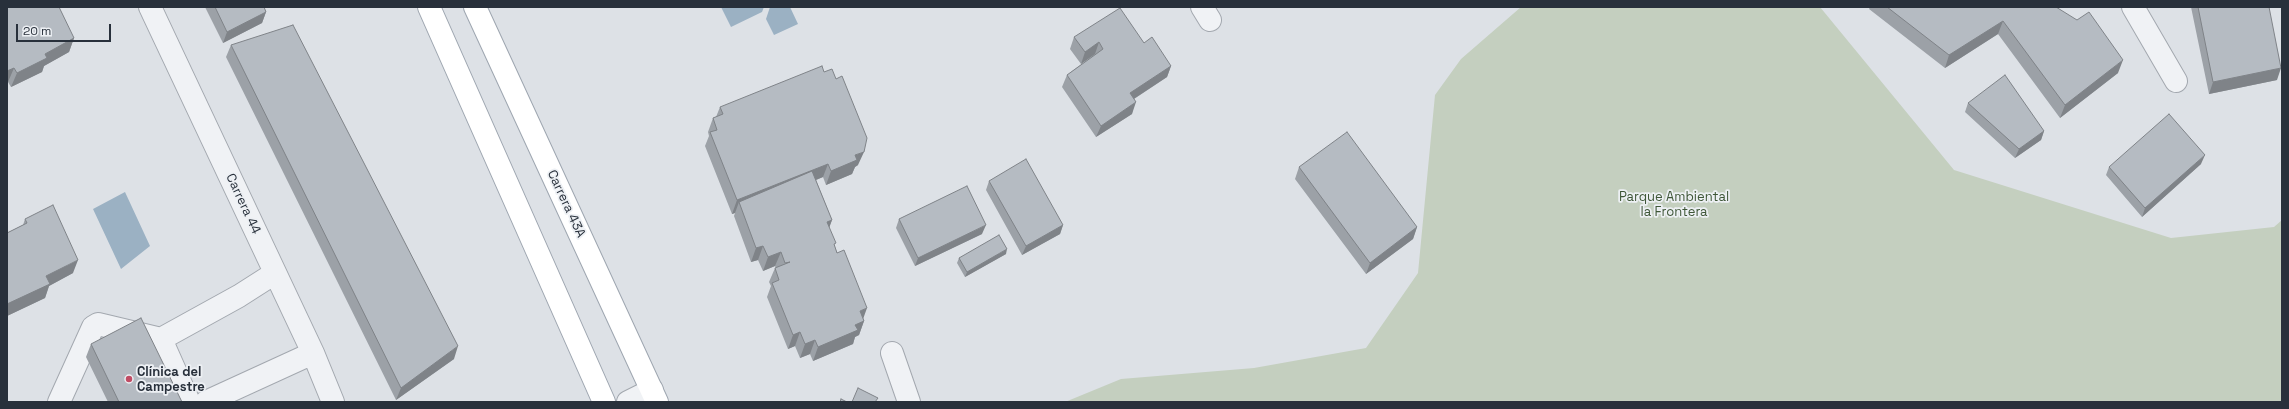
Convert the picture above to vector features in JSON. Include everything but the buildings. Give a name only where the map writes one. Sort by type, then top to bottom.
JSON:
[{"type":"main road","points":[[429,7],[604,402]]},
{"type":"main road","name":"Carrera 43A","points":[[475,7],[655,396]]},
{"type":"street","name":"Carrera 44","points":[[150,7],[313,353],[333,402]]},
{"type":"street","points":[[2133,7],[2176,81]]},
{"type":"street","points":[[59,402],[93,327],[98,324],[161,339],[239,296],[275,273]]},
{"type":"street","points":[[161,339],[189,402]]},
{"type":"street","points":[[206,402],[313,353]]},
{"type":"street","points":[[892,353],[909,402]]},
{"type":"street","points":[[628,402],[655,396]]},
{"type":"green space","name":"Parque Ambiental la Frontera","points":[[1521,7],[1820,7],[1954,170],[2171,238],[2274,227],[2282,220],[2282,402],[1065,402],[1121,379],[1254,368],[1366,348],[1418,273],[1435,95],[1461,59]]},
{"type":"water","points":[[721,7],[764,7],[762,12],[731,27]]},
{"type":"water","points":[[770,7],[790,7],[798,24],[774,35],[766,19]]},
{"type":"water","points":[[125,192],[150,246],[121,269],[93,209]]},
{"type":"place","name":"Clínica del Campestre","points":[[129,379]]}]
